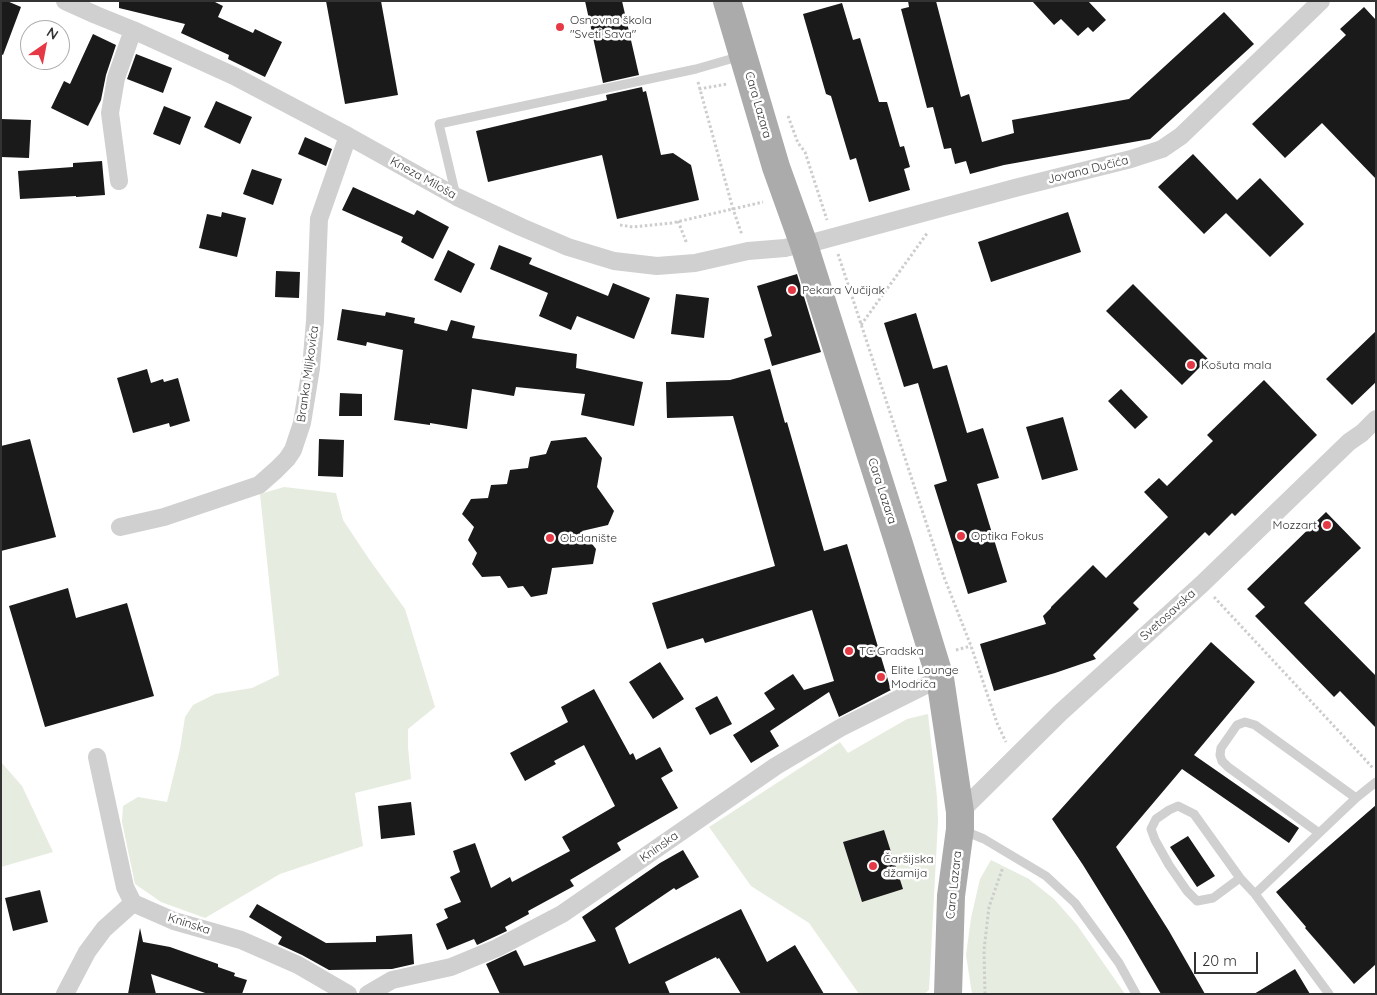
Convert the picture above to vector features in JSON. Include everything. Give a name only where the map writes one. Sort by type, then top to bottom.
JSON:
[{"type":"main road","name":"Cara Lazara","points":[[726,1],[786,197],[804,245],[940,678],[960,820],[951,896],[948,994]]},
{"type":"street","name":"Kneza Miloša","points":[[65,1],[234,76],[348,136],[456,197],[568,247],[614,261],[657,266],[695,263],[748,251],[804,245]]},
{"type":"street","name":"Jovana Dučića","points":[[804,245],[1131,159],[1162,149],[1181,136],[1321,1]]},
{"type":"street","points":[[119,181],[110,113],[116,78],[133,30]]},
{"type":"street","name":"Branka Miljkovića","points":[[120,527],[164,517],[259,485],[287,459],[293,450],[302,423],[311,368],[319,218],[348,136]]},
{"type":"street","name":"Svetosavska","points":[[960,820],[1014,760],[1060,713],[1202,584],[1349,442],[1376,419]]},
{"type":"street","name":"Kninska","points":[[368,994],[392,980],[451,967],[496,948],[562,914],[776,766],[840,728],[940,678]]},
{"type":"street","points":[[65,994],[87,952],[104,929],[133,903],[125,887],[97,757]]},
{"type":"street","name":"Kninska","points":[[133,903],[174,921],[241,940],[298,965],[348,994]]},
{"type":"lane","points":[[456,197],[439,124],[696,69],[744,56]]},
{"type":"lane","points":[[1319,833],[1222,761],[1220,755],[1221,748],[1237,724],[1245,722],[1255,725],[1356,798]]},
{"type":"lane","points":[[1255,894],[1356,798],[1376,782]]},
{"type":"lane","points":[[1240,878],[1212,898],[1197,900],[1187,892],[1155,840],[1151,829],[1156,819],[1178,806],[1194,814],[1240,878],[1255,894],[1329,994]]},
{"type":"lane","points":[[960,820],[984,839],[1046,876],[1075,903],[1118,963],[1136,994]]},
{"type":"path","points":[[696,69],[699,89],[733,209],[748,251]]},
{"type":"path","points":[[805,152],[944,577],[997,722],[1014,760]]},
{"type":"path","points":[[620,225],[633,228],[678,221],[786,197],[817,188]]},
{"type":"path","points":[[678,221],[695,263]]},
{"type":"path","points":[[861,325],[929,231]]},
{"type":"path","points":[[1202,584],[1376,771]]},
{"type":"path","points":[[985,994],[984,950],[989,907],[1008,852]]},
{"type":"shaded area","points":[[284,487],[336,493],[343,520],[405,609],[435,707],[408,729],[411,779],[355,793],[363,846],[280,874],[205,918],[161,902],[135,884],[122,822],[123,806],[138,797],[167,802],[180,749],[185,717],[193,705],[215,694],[252,688],[279,675],[260,494]]},
{"type":"shaded area","points":[[928,714],[938,821],[929,990],[924,994],[859,994],[809,923],[751,886],[709,827],[840,742],[848,753],[907,719]]},
{"type":"shaded area","points":[[1,762],[22,786],[53,852],[1,867]]},
{"type":"shaded area","points":[[991,860],[1029,879],[1054,899],[1077,925],[1125,994],[972,994],[966,955],[971,918],[980,879]]},
{"type":"building","points":[[1,1],[7,1],[21,7],[3,55],[1,54]]},
{"type":"building","points":[[119,1],[213,1],[223,6],[218,17],[253,33],[255,29],[282,42],[265,77],[228,59],[229,55],[181,33],[185,24],[119,8]]},
{"type":"building","points":[[326,1],[381,1],[398,95],[345,104]]},
{"type":"building","points":[[585,1],[622,1],[639,75],[603,83]]},
{"type":"building","points":[[908,1],[936,1],[961,97],[969,94],[982,142],[1014,133],[1012,120],[1129,99],[1224,12],[1254,44],[1150,139],[1004,165],[970,174],[966,161],[955,164],[951,148],[944,149],[933,107],[927,108],[901,9],[909,7]]},
{"type":"building","points":[[1032,1],[1088,1],[1106,20],[1093,32],[1088,27],[1078,36],[1061,19],[1054,25]]},
{"type":"building","points":[[842,3],[853,40],[860,38],[879,102],[887,102],[900,147],[904,146],[910,167],[904,169],[910,190],[869,202],[856,158],[850,160],[831,96],[826,94],[803,14]]},
{"type":"building","points":[[1364,7],[1376,20],[1376,179],[1322,123],[1285,158],[1252,124],[1346,35],[1340,29]]},
{"type":"building","points":[[93,34],[116,45],[106,75],[101,100],[88,126],[51,108],[64,81],[70,84]]},
{"type":"building","points":[[136,54],[172,68],[163,93],[127,79]]},
{"type":"building","points":[[642,87],[643,92],[646,91],[661,155],[673,153],[691,165],[699,200],[617,219],[602,155],[488,182],[476,131],[607,100],[606,95]]},
{"type":"building","points":[[216,101],[252,117],[240,144],[204,127]]},
{"type":"building","points":[[164,106],[191,117],[180,145],[153,134]]},
{"type":"building","points":[[1,119],[31,120],[29,158],[1,157]]},
{"type":"building","points":[[305,137],[332,149],[326,166],[298,154]]},
{"type":"building","points":[[1193,154],[1237,200],[1260,178],[1304,224],[1270,257],[1226,213],[1204,234],[1158,187]]},
{"type":"building","points":[[102,161],[105,195],[20,199],[18,171],[73,167],[73,163]]},
{"type":"building","points":[[252,169],[282,179],[273,205],[243,194]]},
{"type":"building","points":[[353,187],[414,215],[417,210],[449,227],[433,259],[401,242],[403,237],[342,210]]},
{"type":"building","points":[[222,212],[246,218],[237,257],[199,248],[207,214],[221,217]]},
{"type":"building","points":[[1068,212],[1081,252],[991,282],[978,242]]},
{"type":"building","points":[[499,245],[532,258],[529,264],[608,296],[613,283],[650,298],[634,339],[577,316],[571,330],[539,316],[548,293],[490,269]]},
{"type":"building","points":[[448,250],[475,264],[461,293],[434,280]]},
{"type":"building","points":[[276,271],[300,272],[299,298],[275,297]]},
{"type":"building","points":[[797,274],[821,352],[772,366],[764,339],[772,336],[757,286]]},
{"type":"building","points":[[1133,284],[1208,359],[1182,385],[1106,311]]},
{"type":"building","points":[[676,294],[709,298],[704,338],[671,334]]},
{"type":"building","points":[[342,309],[385,316],[386,312],[415,318],[414,323],[447,331],[451,320],[475,326],[472,338],[577,354],[576,368],[643,382],[634,426],[581,415],[585,394],[516,387],[514,396],[472,389],[467,429],[394,420],[403,350],[367,342],[366,346],[337,340]]},
{"type":"building","points":[[916,313],[933,369],[947,365],[967,433],[983,428],[999,478],[977,484],[1007,582],[968,594],[934,485],[947,481],[918,383],[904,387],[884,323]]},
{"type":"building","points":[[1376,331],[1376,382],[1352,405],[1326,379]]},
{"type":"building","points":[[147,369],[151,383],[163,379],[164,382],[178,378],[190,421],[170,427],[169,423],[133,433],[117,378]]},
{"type":"building","points":[[770,369],[824,551],[847,544],[891,690],[839,717],[829,692],[770,731],[779,746],[751,763],[733,735],[775,709],[764,693],[793,674],[804,690],[834,681],[812,610],[705,643],[703,638],[667,649],[652,603],[775,566],[733,416],[667,418],[666,382],[730,380]]},
{"type":"building","points":[[1264,380],[1317,435],[1235,516],[1232,513],[1209,536],[1205,532],[1133,603],[1139,609],[1093,655],[1096,659],[994,691],[980,644],[1046,624],[1043,616],[1093,565],[1106,578],[1168,517],[1144,492],[1159,478],[1167,486],[1213,441],[1207,435]]},
{"type":"building","points":[[1121,389],[1148,417],[1135,429],[1108,401]]},
{"type":"building","points":[[340,393],[362,394],[362,416],[339,416]]},
{"type":"building","points":[[1063,417],[1078,470],[1042,480],[1026,427]]},
{"type":"building","points":[[586,437],[602,458],[597,487],[614,511],[608,525],[582,531],[596,549],[593,564],[552,568],[547,594],[531,597],[523,586],[508,588],[500,576],[482,577],[472,564],[477,553],[468,540],[474,527],[462,514],[471,499],[488,498],[491,485],[507,484],[510,470],[528,468],[530,457],[546,454],[551,441]]},
{"type":"building","points":[[30,439],[56,537],[1,551],[1,446]]},
{"type":"building","points":[[319,439],[344,440],[343,477],[318,476]]},
{"type":"building","points":[[1326,512],[1361,548],[1304,603],[1376,676],[1376,728],[1340,691],[1334,697],[1255,616],[1265,607],[1247,589]]},
{"type":"building","points":[[68,588],[76,618],[127,603],[154,696],[45,727],[9,606]]},
{"type":"building","points":[[1211,642],[1255,682],[1194,755],[1299,828],[1289,843],[1182,769],[1116,847],[1169,931],[1205,994],[1161,994],[1083,865],[1052,819]]},
{"type":"building","points":[[660,662],[684,699],[653,719],[629,682]]},
{"type":"building","points":[[594,689],[630,755],[633,753],[636,760],[660,747],[673,771],[661,778],[678,808],[617,843],[621,850],[570,880],[574,886],[528,911],[529,914],[505,927],[507,931],[477,945],[474,939],[447,950],[436,924],[448,918],[444,909],[461,902],[450,877],[460,872],[453,851],[475,843],[491,888],[510,877],[512,882],[570,851],[562,837],[615,806],[584,745],[554,761],[556,764],[525,781],[510,753],[568,722],[561,707]]},
{"type":"building","points":[[717,696],[732,724],[710,735],[695,708]]},
{"type":"building","points":[[411,802],[415,835],[381,839],[378,806]]},
{"type":"building","points":[[1376,805],[1376,964],[1354,984],[1276,892]]},
{"type":"building","name":"Čaršijska džamija","points":[[884,830],[903,889],[862,902],[843,842]]},
{"type":"building","points":[[1188,836],[1215,876],[1197,887],[1170,847]]},
{"type":"building","points":[[683,850],[699,877],[676,890],[674,888],[615,928],[629,964],[741,909],[767,962],[795,945],[824,994],[741,994],[719,958],[717,959],[716,957],[665,982],[670,994],[500,994],[486,964],[516,950],[524,966],[596,941],[582,917],[660,863]]},
{"type":"building","points":[[40,890],[48,922],[13,931],[5,898]]},
{"type":"building","points":[[257,904],[326,943],[376,942],[376,936],[412,934],[414,964],[392,969],[329,970],[278,944],[282,937],[249,917]]},
{"type":"building","points":[[140,928],[143,942],[170,947],[218,964],[218,967],[235,973],[234,976],[247,980],[242,994],[208,994],[151,974],[156,994],[128,994]]},
{"type":"building","points":[[1295,969],[1310,994],[1254,994]]},
{"type":"place","name":"Osnovna škola \"Sveti Sava\"","points":[[560,27]]},
{"type":"place","name":"Pekara Vučijak","points":[[792,290]]},
{"type":"place","name":"Košuta mala","points":[[1191,365]]},
{"type":"place","name":"Mozzart","points":[[1327,525]]},
{"type":"place","name":"Optika Fokus","points":[[961,536]]},
{"type":"place","name":"Obdanište","points":[[550,538]]},
{"type":"place","name":"TC Gradska","points":[[849,651]]},
{"type":"place","name":"Elite Lounge Modriča","points":[[881,677]]},
{"type":"place","name":"Čaršijska džamija","points":[[873,866]]}]
